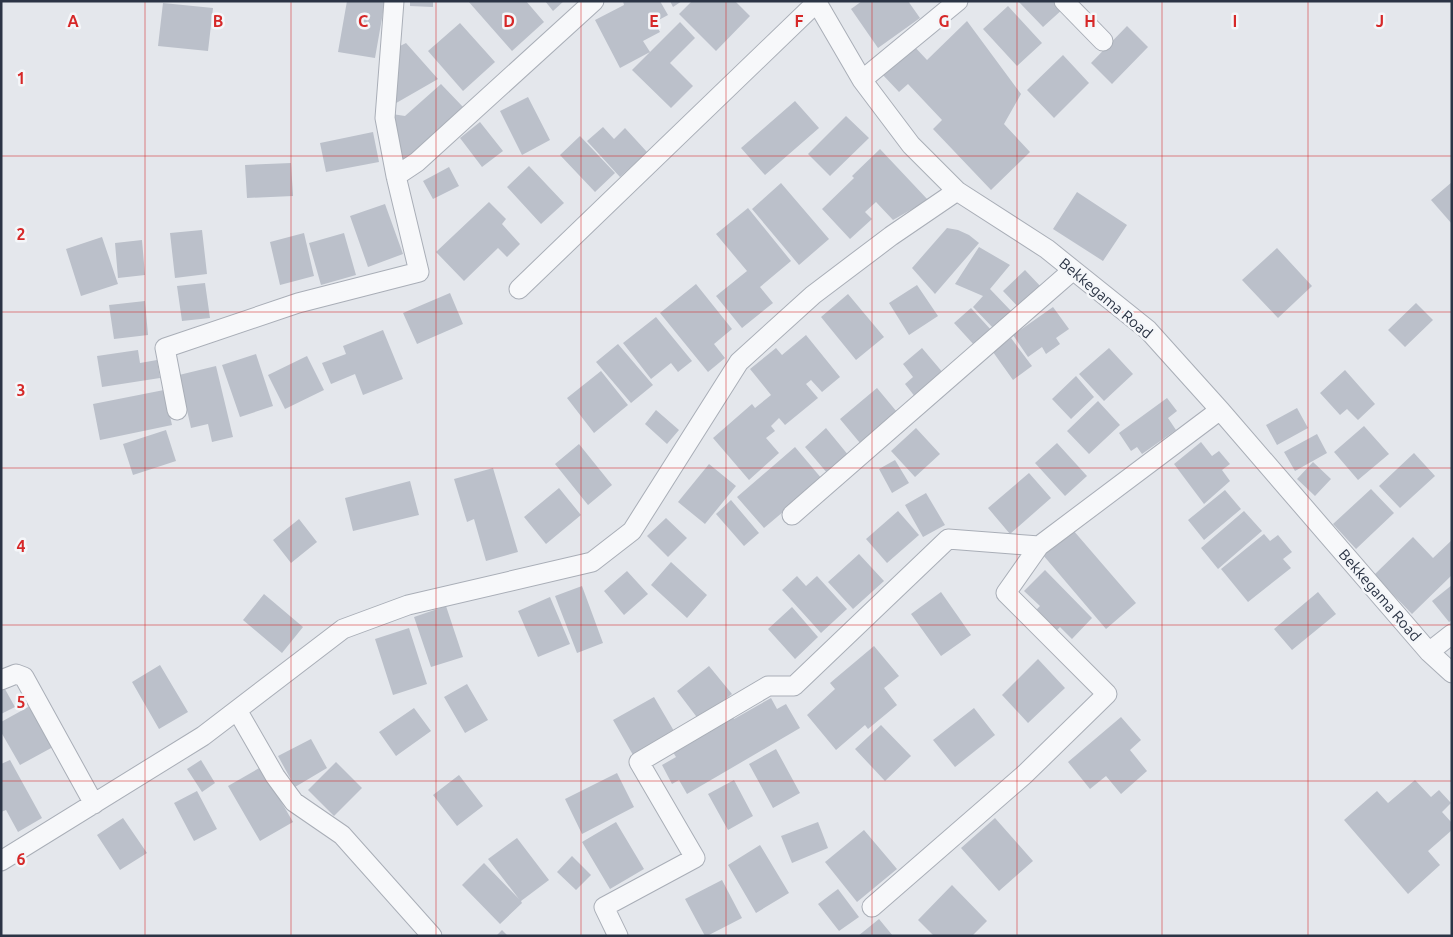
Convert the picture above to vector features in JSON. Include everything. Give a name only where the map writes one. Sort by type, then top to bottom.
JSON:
[{"type":"street","points":[[177,410],[166,348],[298,303],[419,272],[396,176],[385,118],[394,1]]},
{"type":"street","points":[[396,176],[417,162],[594,1]]},
{"type":"street","points":[[862,80],[958,1]]},
{"type":"street","points":[[1064,1],[1103,41]]},
{"type":"street","points":[[519,289],[816,2]]},
{"type":"street","name":"Bekkegama Road","points":[[816,2],[862,80],[911,145],[957,191],[1047,249],[1148,330],[1220,410],[1429,652],[1452,673]]},
{"type":"street","points":[[1,861],[203,736],[343,629],[408,605],[592,562],[632,531],[739,362],[813,295],[891,236],[957,191]]},
{"type":"street","points":[[792,516],[1073,270]]},
{"type":"street","points":[[872,907],[1025,774],[1107,694],[1006,593],[1039,546],[1220,410]]},
{"type":"street","points":[[618,936],[604,907],[695,858],[639,762],[768,686],[794,686],[948,540],[1039,546]]},
{"type":"street","points":[[1429,652],[1452,634]]},
{"type":"street","points":[[1,680],[16,674],[24,677],[94,804]]},
{"type":"street","points":[[237,710],[275,776],[294,802],[342,834],[432,936]]},
{"type":"building","points":[[347,1],[385,1],[375,58],[338,52]]},
{"type":"building","points":[[410,1],[433,1],[433,7],[410,6]]},
{"type":"building","points":[[468,1],[526,1],[544,22],[512,51]]},
{"type":"building","points":[[545,1],[564,1],[553,11]]},
{"type":"building","points":[[623,1],[660,1],[668,15],[655,22],[660,32],[643,41],[650,52],[620,68],[595,20],[624,5]]},
{"type":"building","points":[[670,1],[682,1],[673,7]]},
{"type":"building","points":[[692,1],[735,1],[750,16],[716,51],[679,14]]},
{"type":"building","points":[[862,1],[908,1],[920,18],[878,48],[851,9]]},
{"type":"building","points":[[1018,1],[1058,1],[1064,8],[1043,27]]},
{"type":"building","points":[[163,3],[213,8],[208,51],[158,46]]},
{"type":"building","points":[[1008,6],[1042,43],[1017,66],[983,29]]},
{"type":"building","points":[[967,21],[1021,94],[1004,124],[1030,152],[991,190],[933,129],[942,120],[908,84],[899,92],[882,74],[913,45],[927,60]]},
{"type":"building","points":[[680,22],[695,38],[670,63],[693,86],[671,108],[632,70]]},
{"type":"building","points":[[460,23],[495,62],[463,91],[428,51]]},
{"type":"building","points":[[1127,26],[1148,47],[1112,84],[1091,63]]},
{"type":"building","points":[[406,43],[438,79],[391,106],[396,48]]},
{"type":"building","points":[[1063,55],[1089,83],[1054,118],[1027,90]]},
{"type":"building","points":[[441,84],[464,108],[400,165],[392,114],[405,116]]},
{"type":"building","points":[[528,97],[550,140],[522,155],[500,111]]},
{"type":"building","points":[[795,101],[819,128],[765,175],[741,148]]},
{"type":"building","points":[[846,116],[869,138],[830,176],[808,154]]},
{"type":"building","points":[[480,122],[503,151],[482,167],[460,138]]},
{"type":"building","points":[[603,127],[614,139],[625,128],[647,152],[620,177],[587,141]]},
{"type":"building","points":[[373,132],[379,162],[326,172],[320,143]]},
{"type":"building","points":[[580,136],[615,173],[595,192],[560,155]]},
{"type":"building","points":[[880,149],[928,200],[893,220],[876,202],[865,212],[872,219],[850,239],[822,209]]},
{"type":"building","points":[[291,163],[293,196],[247,198],[245,165]]},
{"type":"building","points":[[529,166],[564,203],[541,224],[507,187]]},
{"type":"building","points":[[449,167],[459,186],[433,199],[423,181]]},
{"type":"building","points":[[1452,182],[1452,224],[1431,200]]},
{"type":"building","points":[[781,183],[829,239],[799,265],[752,209]]},
{"type":"building","points":[[1077,192],[1127,225],[1103,261],[1053,229]]},
{"type":"building","points":[[489,202],[506,219],[502,224],[520,244],[507,257],[498,248],[464,281],[436,252]]},
{"type":"building","points":[[385,204],[403,254],[368,267],[350,216]]},
{"type":"building","points":[[748,208],[791,261],[760,287],[773,303],[742,328],[716,296],[747,271],[716,234]]},
{"type":"building","points":[[947,228],[969,235],[979,243],[935,294],[912,268]]},
{"type":"building","points":[[202,230],[207,274],[175,278],[170,233]]},
{"type":"building","points":[[304,233],[314,276],[280,285],[270,242]]},
{"type":"building","points":[[344,233],[356,275],[321,285],[309,243]]},
{"type":"building","points":[[102,237],[118,284],[81,296],[66,249]]},
{"type":"building","points":[[142,240],[145,275],[118,278],[115,243]]},
{"type":"building","points":[[979,247],[1010,265],[990,289],[1013,313],[995,330],[973,307],[983,296],[955,284]]},
{"type":"building","points":[[1277,248],[1312,286],[1278,318],[1242,280]]},
{"type":"building","points":[[1025,270],[1043,289],[1021,310],[1003,291]]},
{"type":"building","points":[[205,283],[210,318],[182,321],[177,286]]},
{"type":"building","points":[[696,284],[732,329],[714,344],[725,358],[708,372],[660,313]]},
{"type":"building","points":[[917,285],[938,316],[909,335],[889,303]]},
{"type":"building","points":[[450,293],[463,324],[417,344],[403,313]]},
{"type":"building","points":[[848,294],[884,337],[856,360],[821,317]]},
{"type":"building","points":[[145,301],[148,335],[114,339],[109,305]]},
{"type":"building","points":[[1416,303],[1433,320],[1405,347],[1388,330]]},
{"type":"building","points":[[1053,307],[1069,329],[1056,338],[1060,344],[1046,354],[1042,347],[1028,357],[1013,335]]},
{"type":"building","points":[[971,308],[992,331],[975,346],[954,323]]},
{"type":"building","points":[[656,317],[692,361],[678,372],[671,363],[651,379],[623,343]]},
{"type":"building","points":[[383,330],[403,379],[363,395],[355,374],[331,384],[322,363],[346,354],[343,346]]},
{"type":"building","points":[[806,335],[840,377],[822,392],[811,380],[806,384],[818,398],[785,425],[779,418],[771,426],[775,431],[766,438],[779,453],[749,480],[713,438],[752,404],[755,408],[771,395],[750,369],[776,348],[782,355]]},
{"type":"building","points":[[1011,338],[1032,366],[1013,380],[993,352]]},
{"type":"building","points":[[618,344],[653,385],[631,403],[596,362]]},
{"type":"building","points":[[922,348],[944,374],[916,398],[905,384],[913,377],[903,364]]},
{"type":"building","points":[[1109,348],[1133,374],[1104,401],[1079,374]]},
{"type":"building","points":[[138,350],[140,363],[157,360],[160,378],[102,387],[97,356]]},
{"type":"building","points":[[256,354],[273,406],[240,417],[222,365]]},
{"type":"building","points":[[307,356],[324,390],[285,409],[268,375]]},
{"type":"building","points":[[216,366],[233,437],[212,442],[208,424],[191,428],[179,375]]},
{"type":"building","points":[[1345,370],[1375,404],[1358,420],[1347,409],[1340,415],[1320,393]]},
{"type":"building","points":[[601,371],[628,405],[594,433],[567,398]]},
{"type":"building","points":[[1076,376],[1094,397],[1071,419],[1052,399]]},
{"type":"building","points":[[877,388],[897,412],[860,443],[840,419]]},
{"type":"building","points":[[164,390],[172,425],[100,440],[93,404]]},
{"type":"building","points":[[1167,398],[1177,411],[1168,418],[1176,430],[1142,454],[1137,447],[1131,451],[1119,433]]},
{"type":"building","points":[[1098,401],[1120,425],[1089,454],[1067,431]]},
{"type":"building","points":[[1297,408],[1308,428],[1277,445],[1266,425]]},
{"type":"building","points":[[656,410],[679,430],[667,444],[645,424]]},
{"type":"building","points":[[1364,426],[1389,454],[1358,480],[1334,452]]},
{"type":"building","points":[[826,428],[849,456],[828,474],[805,447]]},
{"type":"building","points":[[916,428],[940,454],[915,477],[891,451]]},
{"type":"building","points":[[166,430],[176,461],[133,475],[123,444]]},
{"type":"building","points":[[1317,434],[1327,453],[1295,471],[1284,452]]},
{"type":"building","points":[[1201,442],[1212,456],[1219,451],[1230,464],[1222,470],[1230,481],[1204,504],[1174,464]]},
{"type":"building","points":[[1057,443],[1087,476],[1065,496],[1035,463]]},
{"type":"building","points":[[579,444],[612,485],[588,505],[555,464]]},
{"type":"building","points":[[795,447],[822,479],[764,528],[737,497]]},
{"type":"building","points":[[1414,453],[1435,476],[1400,508],[1379,486]]},
{"type":"building","points":[[895,460],[909,483],[892,493],[879,469]]},
{"type":"building","points":[[1313,462],[1331,479],[1315,496],[1297,479]]},
{"type":"building","points":[[709,464],[736,486],[705,524],[678,502]]},
{"type":"building","points":[[493,468],[518,552],[486,561],[474,519],[467,522],[454,479]]},
{"type":"building","points":[[1029,473],[1051,498],[1010,534],[988,508]]},
{"type":"building","points":[[410,481],[419,515],[353,531],[345,498]]},
{"type":"building","points":[[559,488],[581,515],[546,544],[524,517]]},
{"type":"building","points":[[1371,489],[1394,513],[1356,549],[1333,524]]},
{"type":"building","points":[[1225,490],[1241,509],[1204,540],[1188,520]]},
{"type":"building","points":[[926,493],[945,525],[923,537],[905,505]]},
{"type":"building","points":[[731,500],[759,533],[744,546],[716,514]]},
{"type":"building","points":[[898,511],[919,535],[887,563],[866,539]]},
{"type":"building","points":[[1244,511],[1262,531],[1218,569],[1201,548]]},
{"type":"building","points":[[666,518],[687,538],[668,557],[647,536]]},
{"type":"building","points":[[299,519],[317,542],[291,563],[273,540]]},
{"type":"building","points":[[1073,530],[1136,603],[1106,629],[1043,555]]},
{"type":"building","points":[[1264,534],[1270,541],[1278,535],[1292,552],[1283,559],[1291,568],[1248,602],[1221,569]]},
{"type":"building","points":[[1413,537],[1433,558],[1452,540],[1452,575],[1412,614],[1374,575]]},
{"type":"building","points":[[859,554],[884,581],[853,609],[828,582]]},
{"type":"building","points":[[671,562],[707,595],[687,618],[651,585]]},
{"type":"building","points":[[1045,570],[1092,618],[1072,639],[1060,627],[1055,632],[1035,611],[1040,606],[1024,591]]},
{"type":"building","points":[[627,571],[648,594],[624,615],[604,591]]},
{"type":"building","points":[[797,576],[806,586],[817,576],[847,609],[821,633],[782,590]]},
{"type":"building","points":[[1452,585],[1452,620],[1449,622],[1432,601]]},
{"type":"building","points":[[582,586],[603,643],[577,653],[555,596]]},
{"type":"building","points":[[941,592],[971,635],[941,656],[911,614]]},
{"type":"building","points":[[1318,592],[1336,614],[1292,650],[1274,629]]},
{"type":"building","points":[[264,594],[303,627],[282,653],[243,620]]},
{"type":"building","points":[[550,597],[570,644],[538,657],[518,611]]},
{"type":"building","points":[[446,606],[463,657],[431,667],[414,617]]},
{"type":"building","points":[[792,607],[818,637],[795,659],[768,629]]},
{"type":"building","points":[[409,628],[427,684],[393,695],[375,639]]},
{"type":"building","points":[[874,646],[899,676],[884,688],[897,705],[868,729],[865,725],[836,750],[807,715],[835,689],[830,683]]},
{"type":"building","points":[[1038,659],[1065,688],[1028,723],[1002,695]]},
{"type":"building","points":[[160,665],[188,712],[159,729],[132,682]]},
{"type":"building","points":[[709,666],[732,694],[699,720],[677,691]]},
{"type":"building","points":[[1,682],[15,707],[1,714]]},
{"type":"building","points":[[467,684],[488,720],[465,733],[444,697]]},
{"type":"building","points":[[654,697],[674,731],[633,755],[613,720]]},
{"type":"building","points":[[771,698],[777,709],[786,704],[800,728],[687,794],[679,780],[672,784],[662,765],[676,757],[671,749],[732,714],[734,719]]},
{"type":"building","points":[[30,706],[53,747],[20,765],[1,732],[1,722]]},
{"type":"building","points":[[414,708],[431,731],[396,756],[379,732]]},
{"type":"building","points":[[974,708],[995,735],[955,767],[933,740]]},
{"type":"building","points":[[1121,717],[1141,740],[1130,750],[1147,771],[1121,794],[1106,776],[1090,789],[1068,762]]},
{"type":"building","points":[[881,725],[911,756],[885,781],[855,749]]},
{"type":"building","points":[[311,739],[327,768],[295,787],[278,756]]},
{"type":"building","points":[[776,749],[800,793],[773,808],[749,764]]},
{"type":"building","points":[[10,760],[42,818],[18,832],[6,810],[1,812],[1,764]]},
{"type":"building","points":[[201,760],[215,783],[202,792],[187,769]]},
{"type":"building","points":[[336,762],[362,788],[334,816],[308,790]]},
{"type":"building","points":[[261,767],[293,822],[260,841],[228,786]]},
{"type":"building","points":[[617,773],[634,807],[582,834],[565,799]]},
{"type":"building","points":[[459,775],[483,806],[457,826],[433,795]]},
{"type":"building","points":[[734,780],[753,816],[728,830],[708,794]]},
{"type":"building","points":[[1415,780],[1431,797],[1439,790],[1451,803],[1442,812],[1452,823],[1452,830],[1428,851],[1440,865],[1408,894],[1344,820],[1377,791],[1388,803]]},
{"type":"building","points":[[197,791],[217,829],[194,841],[174,803]]},
{"type":"building","points":[[123,818],[147,853],[120,870],[97,835]]},
{"type":"building","points":[[995,818],[1033,861],[999,891],[961,848]]},
{"type":"building","points":[[616,822],[644,869],[610,889],[582,842]]},
{"type":"building","points":[[818,822],[828,848],[792,863],[781,836]]},
{"type":"building","points":[[864,830],[897,869],[857,902],[825,862]]},
{"type":"building","points":[[517,838],[549,880],[521,901],[522,903],[500,924],[462,885],[484,863],[519,899],[488,859]]},
{"type":"building","points":[[760,845],[789,893],[756,913],[728,865]]},
{"type":"building","points":[[572,856],[591,875],[576,890],[557,872]]},
{"type":"building","points":[[722,880],[742,918],[705,936],[685,899]]},
{"type":"building","points":[[952,885],[987,921],[972,936],[934,936],[918,920]]},
{"type":"building","points":[[838,889],[859,917],[839,931],[818,904]]},
{"type":"building","points":[[879,919],[893,936],[858,936]]},
{"type":"building","points":[[502,930],[508,936],[496,936]]}]
